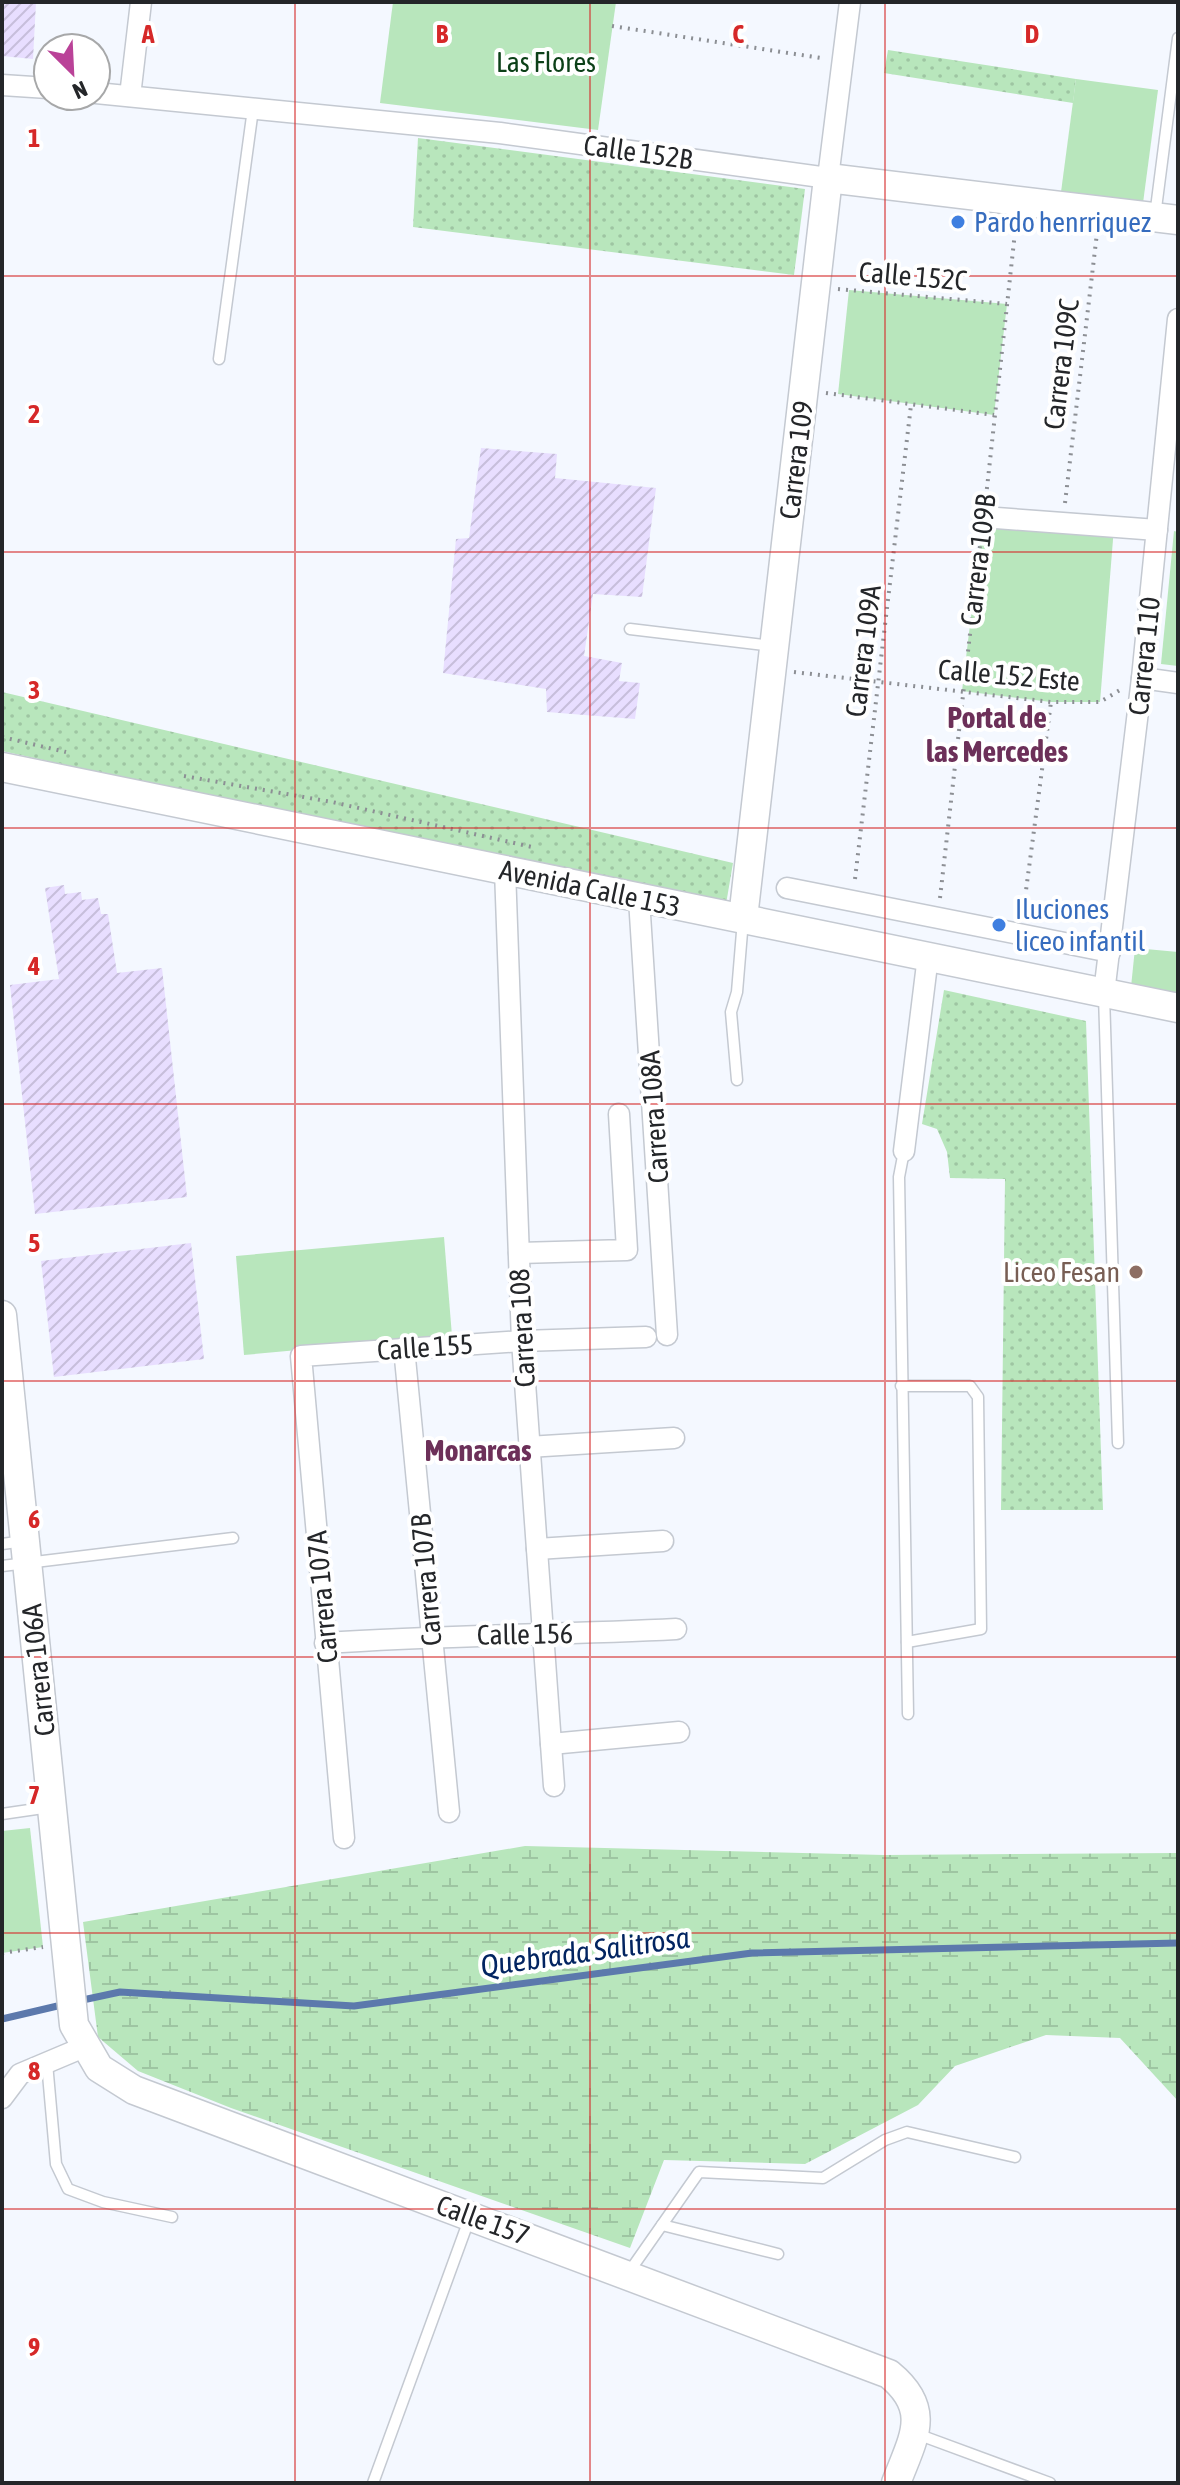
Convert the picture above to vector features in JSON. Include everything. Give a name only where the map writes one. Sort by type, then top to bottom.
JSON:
[{"type":"street","points":[[130,96],[141,2]]},
{"type":"street","name":"Carrera 109","points":[[743,918],[850,2]]},
{"type":"street","points":[[2,85],[32,87]]},
{"type":"street","name":"Calle 152B","points":[[112,94],[500,133],[828,178],[1166,219]]},
{"type":"street","name":"Carrera 110","points":[[1104,993],[1142,678],[1178,319]]},
{"type":"street","points":[[983,517],[1157,530]]},
{"type":"street","points":[[1142,678],[1178,683]]},
{"type":"street","name":"Avenida Calle 153","points":[[2,767],[1178,1008]]},
{"type":"street","name":"Carrera 108","points":[[505,870],[522,1341],[554,1786]]},
{"type":"street","points":[[787,888],[1110,952]]},
{"type":"street","name":"Carrera 108A","points":[[639,899],[667,1335]]},
{"type":"street","points":[[904,1151],[928,956]]},
{"type":"street","points":[[519,1253],[627,1250],[619,1114]]},
{"type":"street","name":"Carrera 106A","points":[[2,1315],[14,1554],[52,1807],[67,1956],[79,2036]]},
{"type":"street","name":"Calle 155","points":[[301,1356],[522,1341],[646,1337]]},
{"type":"street","name":"Carrera 107B","points":[[404,1348],[449,1812]]},
{"type":"street","name":"Carrera 107A","points":[[301,1356],[344,1838]]},
{"type":"street","points":[[528,1447],[674,1438]]},
{"type":"street","points":[[537,1549],[663,1541]]},
{"type":"street","name":"Calle 156","points":[[325,1643],[431,1635],[542,1635],[676,1629]]},
{"type":"street","points":[[551,1744],[679,1732]]},
{"type":"street","points":[[2,2098],[20,2074],[47,2063],[79,2036]]},
{"type":"street","name":"Calle 157","points":[[79,2036],[99,2068],[134,2090],[889,2374],[911,2395],[917,2411],[915,2434]]},
{"type":"street","points":[[896,2483],[915,2434]]},
{"type":"lane","points":[[1166,219],[1178,38]]},
{"type":"lane","points":[[219,359],[253,109]]},
{"type":"lane","points":[[630,629],[773,658]]},
{"type":"lane","points":[[737,1080],[731,1012],[737,992],[743,918]]},
{"type":"lane","points":[[1104,993],[1118,1443]]},
{"type":"lane","points":[[904,1151],[899,1177],[908,1714]]},
{"type":"lane","points":[[901,1386],[970,1386],[978,1397],[981,1629],[907,1642]]},
{"type":"lane","points":[[14,1554],[233,1538]]},
{"type":"lane","points":[[2,1814],[52,1807]]},
{"type":"lane","points":[[47,2063],[56,2164],[68,2189],[103,2202],[172,2217]]},
{"type":"lane","points":[[628,2274],[699,2172],[823,2178],[885,2140],[907,2132],[1015,2157]]},
{"type":"lane","points":[[373,2483],[470,2215]]},
{"type":"lane","points":[[662,2225],[778,2254]]},
{"type":"lane","points":[[915,2434],[1050,2483]]},
{"type":"path","points":[[612,26],[806,54],[842,65]]},
{"type":"path","name":"Carrera 109B","points":[[938,918],[1018,201]]},
{"type":"path","name":"Carrera 109C","points":[[1063,521],[1100,211]]},
{"type":"path","name":"Calle 152C","points":[[816,287],[1007,304]]},
{"type":"path","points":[[804,390],[994,415]]},
{"type":"path","name":"Carrera 109A","points":[[852,901],[911,405]]},
{"type":"path","name":"Calle 152 Este","points":[[773,658],[880,682],[1051,702],[1100,702],[1142,678]]},
{"type":"path","points":[[1020,934],[1051,702]]},
{"type":"path","points":[[2,737],[77,754]]},
{"type":"path","points":[[181,775],[332,802],[544,850]]},
{"type":"path","points":[[2,1953],[67,1956]]},
{"type":"green space","name":"Las Flores","points":[[393,2],[616,2],[598,130],[380,103]]},
{"type":"green space","points":[[888,50],[1076,79],[1073,103],[884,73]]},
{"type":"green space","points":[[1076,79],[1158,90],[1143,203],[1061,192]]},
{"type":"green space","points":[[418,138],[805,189],[794,275],[413,227]]},
{"type":"green space","points":[[849,290],[1007,304],[994,415],[838,394]]},
{"type":"green space","points":[[983,517],[1114,527],[1100,702],[1051,702],[962,691]]},
{"type":"green space","points":[[1174,531],[1178,532],[1178,666],[1161,664]]},
{"type":"green space","points":[[2,692],[733,863],[725,910],[2,751]]},
{"type":"green space","points":[[1135,948],[1178,952],[1178,996],[1131,987]]},
{"type":"green space","points":[[944,990],[1086,1021],[1103,1510],[1001,1510],[1005,1179],[950,1178],[947,1152],[937,1129],[922,1124]]},
{"type":"green space","points":[[444,1237],[452,1336],[244,1355],[236,1256]]},
{"type":"green space","points":[[30,1828],[43,1947],[2,1953],[2,1831]]},
{"type":"green space","points":[[525,1846],[884,1855],[1178,1853],[1178,2101],[1120,2038],[1046,2035],[955,2066],[918,2105],[805,2164],[664,2160],[630,2248],[231,2108],[138,2071],[98,2037],[83,1922]]},
{"type":"building","points":[[2,2],[36,2],[32,59],[2,56]]},
{"type":"building","points":[[481,448],[557,454],[555,478],[656,488],[642,597],[593,594],[584,656],[622,663],[619,681],[640,683],[635,719],[547,712],[546,689],[443,673],[456,539],[469,538]]},
{"type":"building","points":[[64,885],[65,894],[81,892],[82,900],[98,898],[101,914],[108,914],[117,973],[162,968],[187,1197],[35,1214],[10,985],[59,979],[45,888]]},
{"type":"building","points":[[191,1243],[204,1359],[54,1377],[41,1261]]},
{"type":"waterway","name":"Quebrada Salitrosa","points":[[78,2001],[120,1992],[354,2006],[752,1953],[1178,1943]]},
{"type":"waterway","name":"Quebrada Salitrosa","points":[[2,2019],[66,2004]]},
{"type":"place","name":"Pardo henrriquez","points":[[958,222]]},
{"type":"place","name":"Iluciones liceo infantil","points":[[999,925]]},
{"type":"place","name":"Liceo Fesan","points":[[1136,1272]]},
{"type":"district","name":"Portal de las Mercedes","points":[[997,734]]},
{"type":"district","name":"Monarcas","points":[[478,1450]]}]
